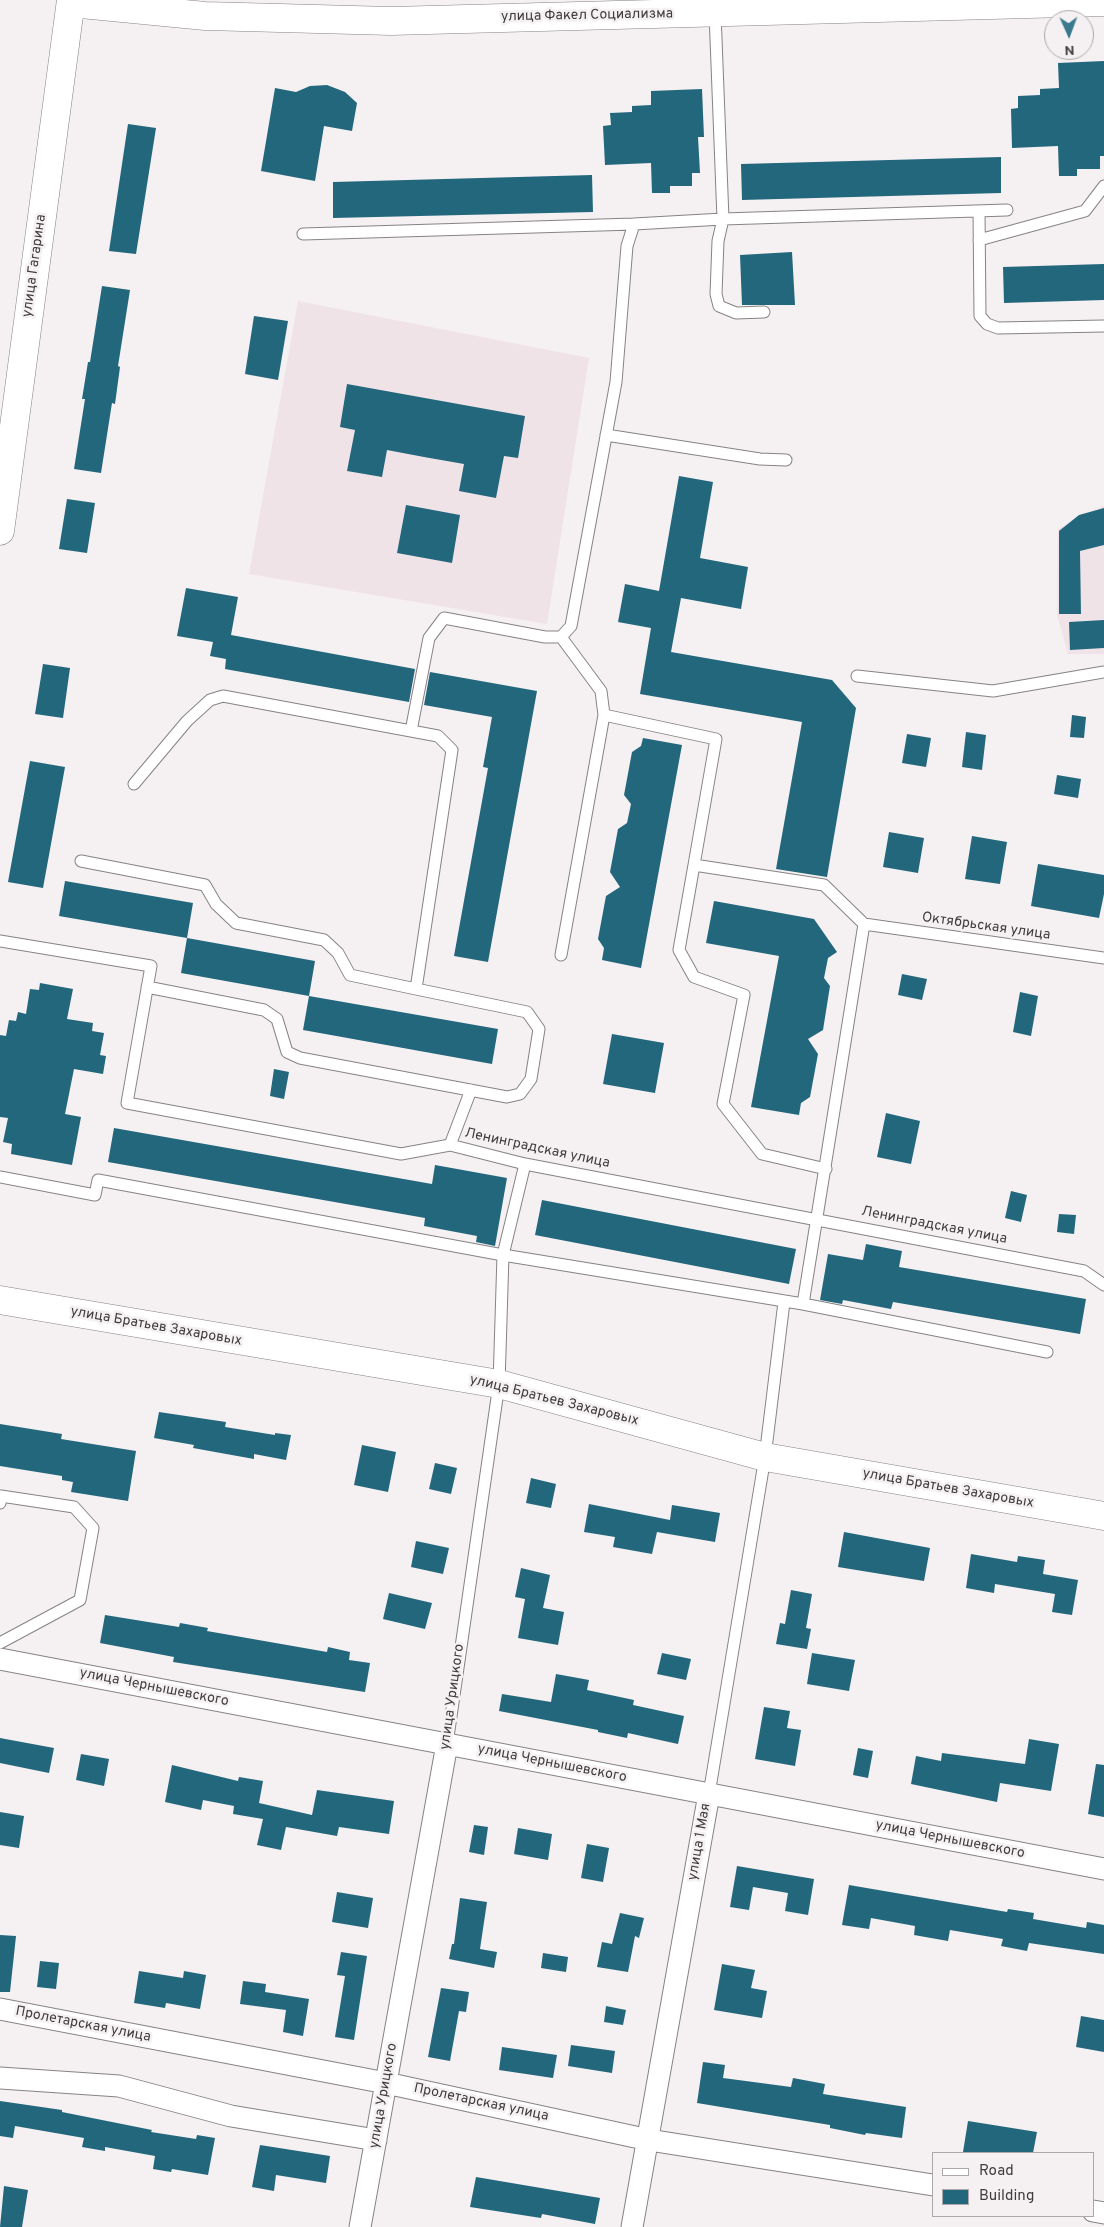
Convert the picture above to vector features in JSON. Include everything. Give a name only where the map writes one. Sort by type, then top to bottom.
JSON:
[{"type":"main road","name":"улица Факел Социализма","points":[[68,1],[234,17],[391,21],[559,13],[715,13],[1104,2]]},
{"type":"main road","name":"улица Гагарина","points":[[0,531],[68,1]]},
{"type":"main road","name":"улица Братьев Захаровых","points":[[0,1300],[499,1384],[765,1457],[1104,1516]]},
{"type":"street","name":"улица Чернышевского","points":[[0,1659],[1104,1869]]},
{"type":"street","name":"улица Урицкого","points":[[360,2227],[447,1744]]},
{"type":"street","name":"улица 1 Мая","points":[[632,2227],[649,2140],[709,1794]]},
{"type":"street","name":"Пролетарская улица","points":[[0,2009],[386,2083],[649,2140],[932,2185]]},
{"type":"street","points":[[0,2078],[119,2086],[231,2116],[376,2140]]},
{"type":"lane","points":[[715,13],[723,219],[718,241],[716,294],[718,306],[736,313],[764,312]]},
{"type":"lane","points":[[979,240],[1085,211],[1104,186]]},
{"type":"lane","points":[[303,234],[1007,210]]},
{"type":"lane","points":[[979,211],[980,316],[988,324],[998,328],[1104,326]]},
{"type":"lane","points":[[411,731],[429,638],[444,618],[545,637],[561,637],[571,626],[616,382],[627,246],[634,224]]},
{"type":"lane","points":[[606,436],[760,459],[786,460]]},
{"type":"lane","points":[[561,637],[601,691],[604,715],[561,955]]},
{"type":"lane","points":[[857,676],[993,691],[1104,672]]},
{"type":"lane","points":[[134,784],[187,721],[210,700],[223,696],[438,736],[452,750],[416,989]]},
{"type":"lane","points":[[604,715],[716,739],[679,950],[694,977],[744,995],[723,1104],[762,1154],[826,1169]]},
{"type":"lane","points":[[81,861],[205,885],[216,904],[236,922],[324,940],[338,953],[350,975],[528,1012],[540,1029],[532,1079],[520,1094],[507,1097],[300,1058],[288,1052],[277,1019],[264,1010],[147,987]]},
{"type":"lane","points":[[694,865],[824,885],[864,924],[803,1304]]},
{"type":"lane","name":"Октябрьская улица","points":[[864,924],[1104,958]]},
{"type":"lane","name":"Ленинградская улица","points":[[0,941],[151,966],[127,1103],[401,1154],[450,1145],[525,1164],[1084,1271],[1104,1285]]},
{"type":"lane","points":[[450,1145],[471,1090]]},
{"type":"lane","name":"улица Урицкого","points":[[447,1744],[499,1384],[503,1255],[525,1164]]},
{"type":"lane","points":[[0,1177],[94,1195],[98,1180],[503,1255],[803,1304],[1047,1352]]},
{"type":"lane","name":"улица 1 Мая","points":[[709,1794],[765,1457],[784,1302]]},
{"type":"lane","points":[[0,1503],[1,1496],[74,1507],[93,1528],[80,1600],[0,1644]]},
{"type":"shaded area","points":[[298,301],[589,358],[547,624],[249,574]]},
{"type":"shaded area","points":[[1104,505],[1104,654],[1068,654],[1057,615],[1058,529]]},
{"type":"building","points":[[1104,61],[1104,156],[1100,156],[1100,169],[1077,169],[1077,176],[1059,176],[1058,146],[1012,148],[1011,109],[1018,108],[1018,96],[1040,95],[1040,89],[1059,88],[1058,63]]},
{"type":"building","points":[[327,85],[345,92],[357,103],[352,131],[324,126],[315,181],[261,171],[275,88],[296,92],[310,86]]},
{"type":"building","points":[[702,89],[704,137],[698,137],[700,173],[692,173],[692,186],[670,186],[670,193],[652,193],[651,163],[605,165],[603,126],[611,125],[610,113],[632,112],[632,106],[651,105],[651,91]]},
{"type":"building","points":[[128,124],[156,128],[136,254],[109,251]]},
{"type":"building","points":[[1001,157],[1001,193],[742,200],[741,164]]},
{"type":"building","points":[[592,175],[593,212],[333,218],[333,182]]},
{"type":"building","points":[[792,252],[795,305],[742,305],[740,255]]},
{"type":"building","points":[[1104,264],[1104,300],[1004,303],[1003,267]]},
{"type":"building","points":[[102,286],[130,290],[118,366],[120,367],[115,404],[112,403],[101,473],[74,469],[85,399],[82,399]]},
{"type":"building","points":[[254,316],[288,321],[278,380],[245,374]]},
{"type":"building","points":[[347,384],[525,416],[518,458],[504,456],[496,498],[459,491],[464,464],[387,450],[382,477],[347,471],[355,430],[340,427]]},
{"type":"building","points":[[679,476],[713,482],[700,558],[748,567],[741,609],[681,598],[671,652],[832,680],[856,708],[827,877],[776,869],[802,722],[640,694],[651,628],[618,622],[625,584],[659,591]]},
{"type":"building","points":[[67,499],[95,503],[87,553],[59,549]]},
{"type":"building","points":[[406,505],[460,515],[452,563],[397,553]]},
{"type":"building","points":[[1104,508],[1104,545],[1080,551],[1081,614],[1059,614],[1059,531],[1079,515]]},
{"type":"building","points":[[186,588],[238,597],[231,635],[415,669],[409,702],[225,669],[226,659],[210,656],[213,642],[177,636]]},
{"type":"building","points":[[1104,620],[1104,648],[1070,650],[1069,622]]},
{"type":"building","points":[[43,664],[70,668],[63,718],[35,714]]},
{"type":"building","points":[[430,672],[537,691],[488,962],[454,956],[488,768],[483,767],[492,717],[424,705]]},
{"type":"building","points":[[1072,715],[1086,717],[1084,738],[1070,737]]},
{"type":"building","points":[[966,732],[986,735],[982,770],[962,767]]},
{"type":"building","points":[[907,734],[931,738],[926,767],[902,763]]},
{"type":"building","points":[[643,738],[682,745],[641,968],[602,960],[604,948],[598,939],[606,896],[620,887],[610,872],[618,829],[627,823],[631,804],[624,795],[632,752],[641,746]]},
{"type":"building","points":[[30,761],[65,767],[43,888],[8,882]]},
{"type":"building","points":[[1057,775],[1081,779],[1078,798],[1054,794]]},
{"type":"building","points":[[889,832],[924,838],[918,873],[883,867]]},
{"type":"building","points":[[972,836],[1007,842],[1000,884],[965,879]]},
{"type":"building","points":[[1038,864],[1104,875],[1104,894],[1099,918],[1031,906]]},
{"type":"building","points":[[65,881],[193,903],[187,938],[59,916]]},
{"type":"building","points":[[714,901],[814,919],[837,952],[828,958],[824,978],[830,986],[823,1030],[808,1039],[818,1054],[810,1097],[801,1103],[799,1115],[751,1107],[779,956],[706,943]]},
{"type":"building","points":[[187,938],[315,961],[309,996],[181,973]]},
{"type":"building","points":[[902,974],[927,979],[922,1000],[898,995]]},
{"type":"building","points":[[40,983],[73,989],[67,1019],[93,1023],[92,1031],[104,1033],[100,1055],[106,1056],[103,1074],[74,1069],[65,1114],[81,1117],[72,1165],[11,1154],[12,1144],[3,1142],[8,1118],[0,1117],[0,1035],[6,1036],[9,1020],[16,1021],[18,1012],[26,1014],[30,989],[39,990]]},
{"type":"building","points":[[1020,992],[1038,996],[1031,1036],[1013,1032]]},
{"type":"building","points":[[309,996],[498,1029],[492,1064],[303,1030]]},
{"type":"building","points":[[612,1034],[664,1043],[655,1093],[603,1084]]},
{"type":"building","points":[[274,1069],[289,1072],[284,1099],[270,1096]]},
{"type":"building","points":[[886,1113],[920,1121],[911,1164],[877,1157]]},
{"type":"building","points":[[114,1128],[432,1184],[435,1165],[507,1178],[495,1246],[476,1242],[477,1236],[424,1226],[425,1218],[108,1162]]},
{"type":"building","points":[[1011,1191],[1027,1195],[1021,1222],[1005,1218]]},
{"type":"building","points":[[542,1200],[796,1249],[789,1284],[535,1235]]},
{"type":"building","points":[[1059,1214],[1076,1215],[1074,1234],[1057,1232]]},
{"type":"building","points":[[866,1244],[902,1251],[899,1267],[1086,1299],[1080,1334],[893,1302],[891,1309],[843,1300],[842,1304],[820,1300],[828,1254],[863,1260]]},
{"type":"building","points":[[159,1412],[226,1422],[225,1427],[275,1435],[275,1433],[291,1435],[286,1460],[254,1454],[254,1459],[193,1448],[194,1445],[154,1438]]},
{"type":"building","points":[[0,1424],[62,1434],[61,1439],[136,1451],[128,1501],[71,1492],[73,1482],[62,1480],[62,1476],[0,1466]]},
{"type":"building","points":[[362,1445],[396,1452],[388,1492],[354,1485]]},
{"type":"building","points":[[435,1463],[457,1468],[451,1494],[429,1489]]},
{"type":"building","points":[[531,1478],[556,1484],[551,1508],[526,1503]]},
{"type":"building","points":[[589,1504],[670,1520],[672,1505],[720,1513],[715,1542],[657,1532],[652,1554],[613,1547],[615,1537],[584,1532]]},
{"type":"building","points":[[844,1532],[930,1548],[924,1581],[838,1567]]},
{"type":"building","points":[[416,1541],[449,1548],[443,1574],[411,1567]]},
{"type":"building","points":[[971,1554],[1017,1562],[1018,1556],[1045,1560],[1043,1574],[1078,1580],[1072,1615],[1052,1612],[1055,1594],[995,1584],[994,1593],[966,1588]]},
{"type":"building","points":[[521,1568],[550,1575],[543,1608],[564,1612],[558,1645],[518,1638],[525,1599],[515,1597]]},
{"type":"building","points":[[791,1590],[812,1594],[806,1628],[811,1629],[807,1649],[776,1644],[780,1623],[785,1624]]},
{"type":"building","points":[[389,1593],[432,1603],[425,1629],[383,1619]]},
{"type":"building","points":[[105,1615],[179,1627],[180,1623],[208,1628],[207,1631],[327,1652],[328,1647],[350,1652],[349,1660],[370,1663],[365,1692],[173,1662],[174,1657],[100,1643]]},
{"type":"building","points":[[662,1653],[691,1659],[686,1680],[657,1674]]},
{"type":"building","points":[[812,1653],[855,1660],[849,1691],[807,1684]]},
{"type":"building","points":[[556,1674],[589,1680],[587,1690],[634,1700],[633,1705],[684,1716],[678,1744],[628,1733],[627,1738],[598,1732],[598,1730],[499,1711],[502,1694],[551,1702]]},
{"type":"building","points":[[764,1707],[790,1711],[787,1728],[801,1730],[795,1766],[755,1759]]},
{"type":"building","points":[[0,1738],[54,1748],[49,1773],[0,1763]]},
{"type":"building","points":[[1029,1739],[1059,1744],[1051,1791],[1000,1783],[997,1802],[911,1784],[916,1756],[941,1761],[942,1753],[1025,1764]]},
{"type":"building","points":[[858,1748],[873,1751],[868,1778],[853,1775]]},
{"type":"building","points":[[81,1754],[109,1759],[104,1786],[76,1780]]},
{"type":"building","points":[[1096,1764],[1104,1765],[1104,1817],[1088,1814]]},
{"type":"building","points":[[172,1765],[238,1781],[239,1777],[263,1781],[259,1803],[312,1815],[317,1790],[394,1801],[389,1834],[339,1827],[337,1836],[286,1827],[281,1850],[257,1845],[263,1819],[233,1814],[234,1806],[203,1800],[201,1810],[165,1802]]},
{"type":"building","points":[[0,1812],[24,1816],[19,1848],[0,1845]]},
{"type":"building","points":[[474,1825],[488,1827],[484,1855],[469,1852]]},
{"type":"building","points":[[518,1828],[552,1834],[548,1860],[514,1854]]},
{"type":"building","points":[[587,1844],[609,1848],[603,1882],[581,1878]]},
{"type":"building","points":[[737,1866],[814,1879],[808,1915],[785,1911],[788,1893],[753,1887],[749,1910],[730,1907]]},
{"type":"building","points":[[849,1885],[1007,1912],[1008,1909],[1034,1913],[1033,1919],[1086,1928],[1087,1922],[1104,1925],[1104,1954],[1029,1943],[1027,1951],[1001,1946],[1003,1939],[950,1930],[948,1941],[914,1935],[915,1926],[871,1918],[869,1929],[842,1925]]},
{"type":"building","points":[[337,1892],[373,1898],[368,1928],[332,1922]]},
{"type":"building","points":[[460,1898],[487,1902],[480,1949],[497,1952],[494,1968],[449,1959],[452,1944],[454,1944]]},
{"type":"building","points":[[620,1913],[644,1918],[639,1938],[635,1936],[628,1972],[597,1967],[602,1942],[612,1944]]},
{"type":"building","points":[[0,1935],[16,1936],[10,1992],[0,1992]]},
{"type":"building","points":[[341,1952],[367,1956],[354,2040],[335,2037],[345,1976],[337,1975]]},
{"type":"building","points":[[543,1953],[568,1957],[566,1972],[541,1968]]},
{"type":"building","points":[[40,1961],[59,1963],[56,1989],[37,1987]]},
{"type":"building","points":[[722,1964],[755,1970],[751,1988],[767,1991],[762,2018],[714,2010]]},
{"type":"building","points":[[139,1971],[183,1978],[184,1971],[206,1975],[200,2009],[166,2003],[165,2008],[134,2003]]},
{"type":"building","points":[[243,1981],[266,1984],[265,1992],[309,1999],[303,2036],[283,2032],[286,2010],[240,2004]]},
{"type":"building","points":[[441,1988],[469,1992],[466,2012],[459,2011],[450,2061],[428,2057]]},
{"type":"building","points":[[606,2006],[626,2010],[623,2025],[604,2022]]},
{"type":"building","points":[[1081,2016],[1104,2020],[1104,2052],[1076,2047]]},
{"type":"building","points":[[571,2045],[615,2051],[612,2073],[568,2066]]},
{"type":"building","points":[[502,2047],[557,2055],[553,2078],[499,2070]]},
{"type":"building","points":[[703,2062],[725,2065],[723,2078],[791,2087],[793,2078],[825,2084],[823,2094],[906,2107],[902,2138],[866,2133],[865,2135],[830,2128],[830,2125],[697,2103]]},
{"type":"building","points":[[0,2101],[62,2110],[62,2112],[152,2130],[151,2132],[196,2139],[197,2135],[215,2138],[208,2175],[172,2169],[171,2172],[153,2169],[155,2156],[105,2147],[105,2151],[82,2147],[84,2138],[15,2126],[13,2138],[0,2136]]},
{"type":"building","points":[[968,2121],[1037,2132],[1033,2152],[963,2152]]},
{"type":"building","points":[[260,2145],[330,2156],[326,2183],[276,2175],[274,2191],[252,2187]]},
{"type":"building","points":[[476,2177],[600,2198],[595,2224],[542,2214],[541,2218],[470,2207]]},
{"type":"building","points":[[4,2186],[28,2190],[22,2227],[0,2227]]}]
